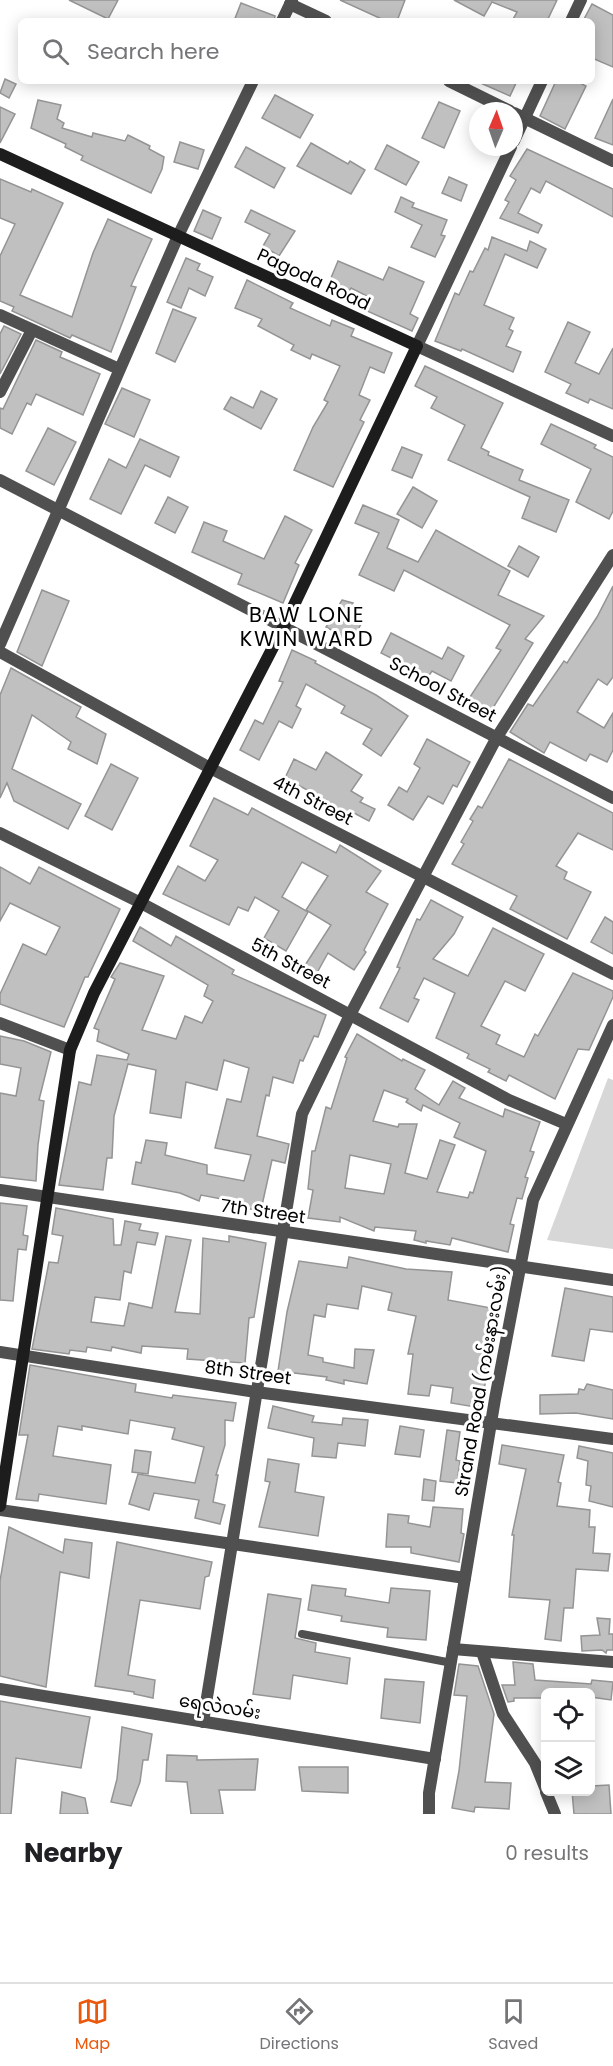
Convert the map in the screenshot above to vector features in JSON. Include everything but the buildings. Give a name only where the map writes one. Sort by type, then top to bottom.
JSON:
[{"type":"main road","name":"Pagoda Road","points":[[0,154],[417,346]]},
{"type":"main road","points":[[0,1508],[70,1050],[94,993],[284,626],[417,346]]},
{"type":"street","points":[[572,18],[581,0]]},
{"type":"street","points":[[283,18],[291,2],[320,18]]},
{"type":"street","points":[[0,644],[57,508],[178,236],[252,84]]},
{"type":"street","points":[[455,84],[492,102]]},
{"type":"street","points":[[523,105],[540,84]]},
{"type":"street","points":[[523,117],[613,161]]},
{"type":"street","points":[[417,346],[507,156]]},
{"type":"street","points":[[0,315],[119,369]]},
{"type":"street","points":[[0,392],[32,330]]},
{"type":"street","name":"Pagoda Road","points":[[417,346],[613,436]]},
{"type":"street","name":"School Street","points":[[0,480],[613,798]]},
{"type":"street","points":[[203,1722],[302,1114],[350,1015],[497,737],[613,555]]},
{"type":"street","name":"4th Street","points":[[0,652],[210,768],[613,974]]},
{"type":"street","name":"5th Street","points":[[0,833],[141,903],[509,1100],[566,1124]]},
{"type":"street","points":[[0,1023],[70,1050]]},
{"type":"street","name":"Strand Road (ကမ်းနားလမ်း)","points":[[429,1814],[435,1759],[491,1422],[533,1200],[613,1025]]},
{"type":"street","name":"7th Street","points":[[0,1191],[613,1280]]},
{"type":"street","name":"8th Street","points":[[0,1352],[256,1392],[613,1439]]},
{"type":"street","points":[[0,1508],[465,1578]]},
{"type":"street","points":[[453,1649],[613,1662]]},
{"type":"street","points":[[482,1652],[503,1714],[535,1763],[541,1778]]},
{"type":"street","name":"ရေလဲလမ်း","points":[[0,1689],[435,1759]]},
{"type":"street","points":[[548,1796],[555,1814]]},
{"type":"lane","points":[[302,1634],[452,1663]]},
{"type":"shaded area","points":[[608,1078],[613,1080],[613,1249],[547,1240]]},
{"type":"district","name":"BAW LONE KWIN WARD","points":[[307,626]]}]
